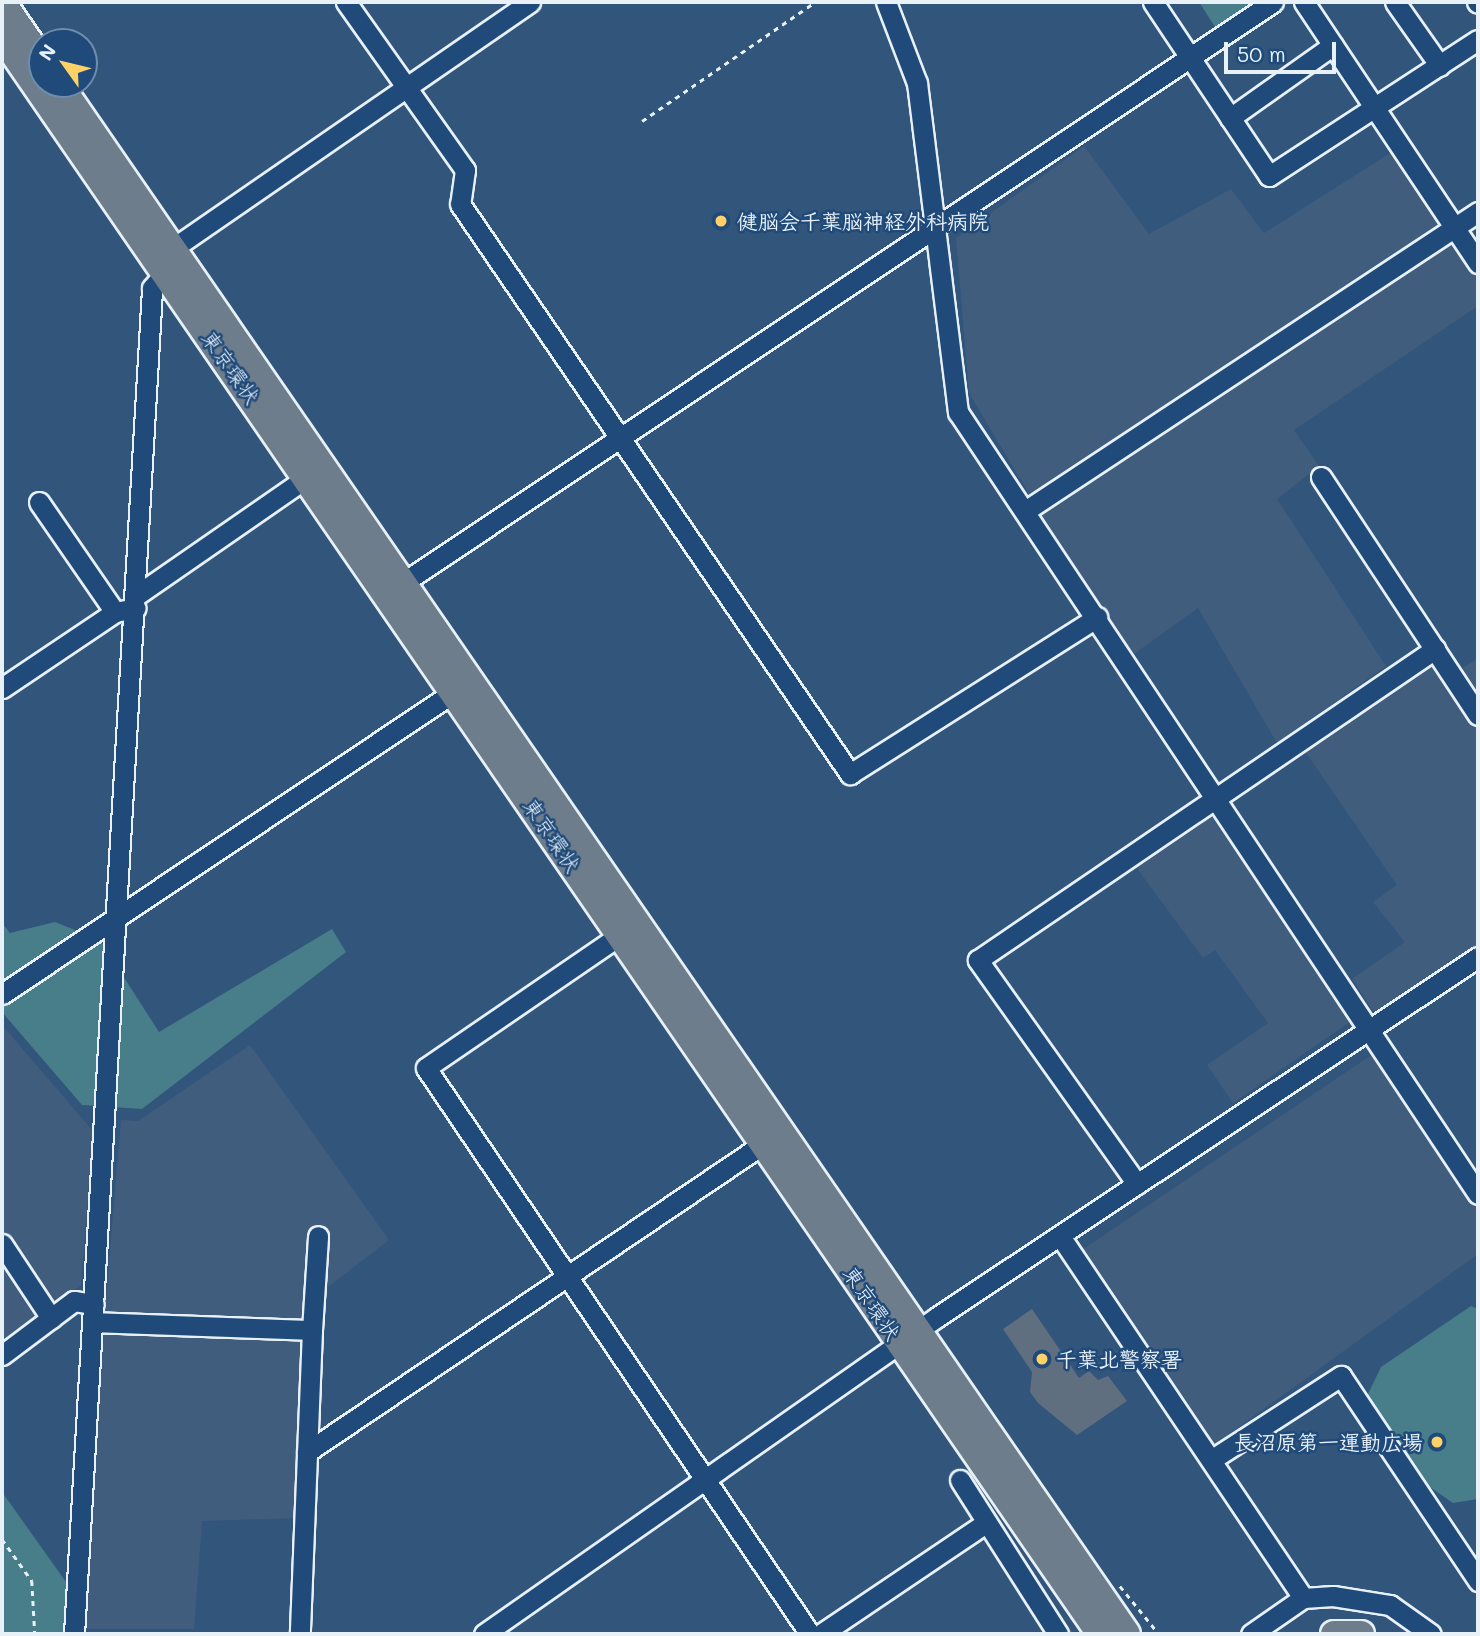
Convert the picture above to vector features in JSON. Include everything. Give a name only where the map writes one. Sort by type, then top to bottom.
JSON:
[{"type":"highway","points":[[2,2],[28,40]]},
{"type":"highway","name":"東京環状","points":[[2,37],[169,261],[1077,1581],[1128,1634]]},
{"type":"highway","name":"東京環状","points":[[68,98],[306,478],[395,588],[454,692],[763,1144],[908,1337]]},
{"type":"highway","points":[[1077,1581],[1091,1634]]},
{"type":"highway","points":[[1077,1581],[1141,1634]]},
{"type":"highway","name":"東京環状","points":[[1077,1581],[1100,1634]]},
{"type":"highway","points":[[1334,1634],[1361,1634]]},
{"type":"street","points":[[346,2],[465,170],[460,204],[850,774],[1097,617]]},
{"type":"street","points":[[74,1634],[120,910],[152,288],[169,261],[406,86],[530,2]]},
{"type":"street","points":[[886,2],[916,83],[958,412],[1097,617],[1478,1194]]},
{"type":"street","points":[[1153,2],[1269,176],[1376,109],[1478,40]]},
{"type":"street","points":[[395,588],[617,435],[1272,2]]},
{"type":"street","points":[[1304,2],[1478,263]]},
{"type":"street","points":[[1395,2],[1440,66]]},
{"type":"street","points":[[1230,118],[1333,45]]},
{"type":"street","points":[[1025,511],[1478,212]]},
{"type":"street","points":[[1321,477],[1478,715]]},
{"type":"street","points":[[2,688],[115,612],[136,602],[306,478]]},
{"type":"street","points":[[39,502],[115,612]]},
{"type":"street","points":[[1137,1184],[978,960],[1435,649]]},
{"type":"street","points":[[2,994],[120,910],[454,692]]},
{"type":"street","points":[[620,935],[426,1068],[810,1634]]},
{"type":"street","points":[[484,1634],[704,1477],[908,1337],[1478,957]]},
{"type":"street","points":[[307,1451],[763,1144]]},
{"type":"street","points":[[300,1634],[318,1236]]},
{"type":"street","points":[[1060,1236],[1303,1598]]},
{"type":"street","points":[[2,1244],[51,1318]]},
{"type":"street","points":[[2,1355],[74,1301],[94,1313],[312,1330]]},
{"type":"street","points":[[1211,1460],[1341,1376],[1478,1581]]},
{"type":"street","points":[[960,1479],[984,1524],[1058,1634]]},
{"type":"street","points":[[821,1634],[984,1524]]},
{"type":"street","points":[[1251,1634],[1303,1598],[1390,1605],[1431,1634]]},
{"type":"path","points":[[642,121],[815,2]]},
{"type":"path","points":[[2,1539],[32,1581],[36,1634]]},
{"type":"shaded area","points":[[1084,146],[1149,234],[1231,189],[1264,233],[1395,150],[1445,225],[1032,499],[969,393],[956,238]]},
{"type":"shaded area","points":[[1455,240],[1478,272],[1478,306],[1294,430],[1319,466],[1277,499],[1386,666],[1277,743],[1198,608],[1134,654],[1040,516]]},
{"type":"shaded area","points":[[1432,657],[1478,729],[1478,945],[1376,1015],[1352,979],[1405,942],[1373,902],[1397,885],[1302,747]]},
{"type":"shaded area","points":[[1478,658],[1478,703],[1458,671]]},
{"type":"shaded area","points":[[1215,806],[1354,1019],[1233,1103],[1207,1065],[1268,1023],[1215,950],[1203,958],[1133,863]]},
{"type":"shaded area","points":[[2,1025],[93,1131],[81,1286],[51,1304],[2,1231]]},
{"type":"shaded area","points":[[250,1045],[389,1240],[324,1290],[326,1227],[312,1227],[304,1322],[105,1311],[121,1120],[138,1121]]},
{"type":"shaded area","points":[[1373,1054],[1478,1208],[1478,1254],[1210,1448],[1079,1252]]},
{"type":"shaded area","points":[[2,1258],[40,1314],[38,1322],[2,1348]]},
{"type":"shaded area","points":[[104,1331],[307,1337],[299,1518],[202,1521],[194,1629],[84,1629]]},
{"type":"green space","points":[[1199,2],[1255,2],[1259,7],[1219,33]]},
{"type":"green space","points":[[55,922],[100,940],[159,1032],[332,929],[346,952],[142,1109],[82,1105],[2,1012],[2,923],[10,933]]},
{"type":"green space","name":"長沼原第一運動広場","points":[[1471,1306],[1478,1309],[1478,1499],[1453,1503],[1427,1485],[1366,1398],[1381,1367]]},
{"type":"green space","points":[[2,1492],[71,1589],[67,1634],[2,1634]]},
{"type":"building","points":[[1032,1309],[1079,1378],[1089,1371],[1098,1380],[1108,1376],[1127,1401],[1077,1435],[1038,1403],[1030,1392],[1032,1372],[1003,1329]]},
{"type":"place","name":"健脳会千葉脳神経外科病院","points":[[721,221]]},
{"type":"place","name":"千葉北警察署","points":[[1042,1359]]},
{"type":"place","name":"長沼原第一運動広場","points":[[1437,1442]]}]
